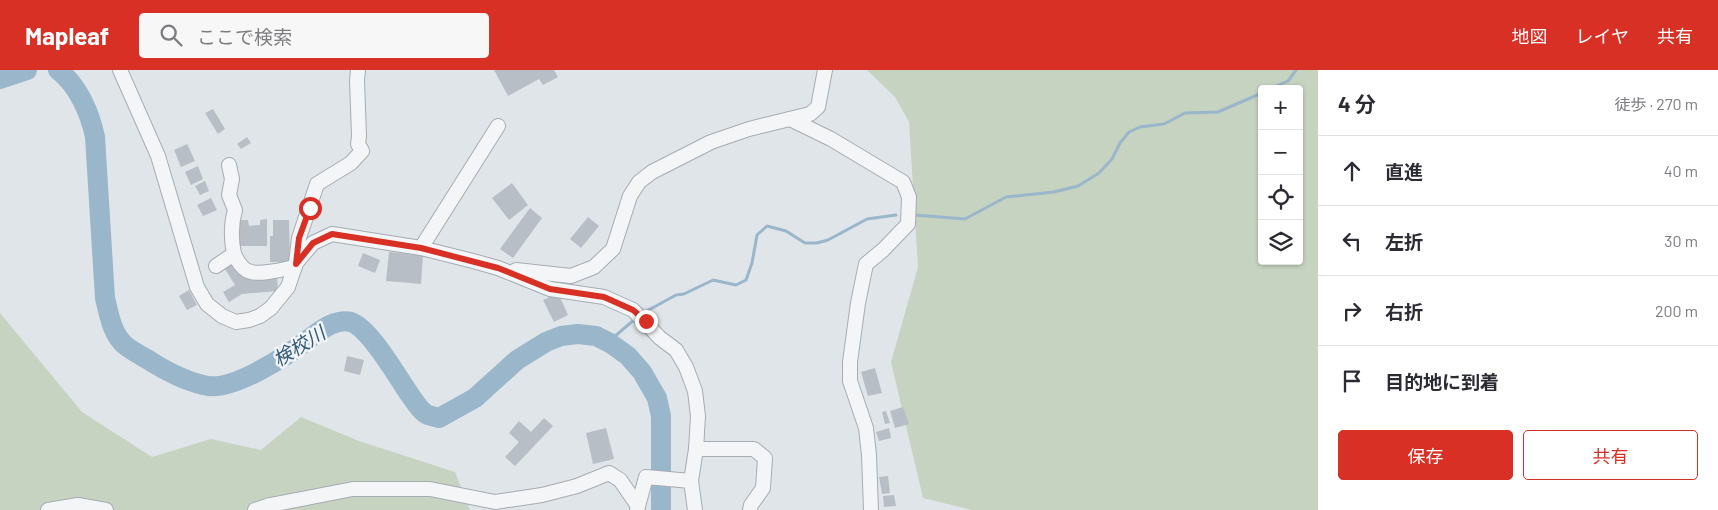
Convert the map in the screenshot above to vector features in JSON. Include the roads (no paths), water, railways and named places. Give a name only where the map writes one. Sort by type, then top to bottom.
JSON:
[{"type":"street","points":[[120,70],[158,156],[197,287],[207,304],[222,316],[236,322],[260,316],[271,308],[288,287],[295,265],[299,238],[318,184],[351,163],[362,151],[358,144],[358,70]]},
{"type":"street","points":[[498,268],[571,276],[594,267],[613,249],[630,196],[640,182],[692,150],[711,142],[750,129],[810,114],[818,107],[825,70]]},
{"type":"street","points":[[790,119],[831,139],[903,182],[909,197],[908,224],[883,250],[866,264],[858,303],[850,362],[850,381],[866,428],[871,510]]},
{"type":"street","points":[[421,248],[498,126]]},
{"type":"street","points":[[229,165],[232,179],[228,195],[235,210],[232,242],[234,254],[239,263],[247,270],[257,273],[295,265],[313,243],[332,234],[421,248],[498,268],[550,289],[604,297],[640,315],[660,338],[676,350],[686,367],[695,391],[698,416],[696,449],[684,480],[695,510]]},
{"type":"street","points":[[216,266],[234,254]]},
{"type":"street","points":[[696,449],[754,449],[765,458],[763,488],[751,505],[750,510]]},
{"type":"street","points":[[255,510],[270,505],[352,489],[430,489],[495,502],[542,495],[577,486],[609,473],[620,480],[638,508]]},
{"type":"street","points":[[638,508],[646,477],[684,480]]},
{"type":"street","points":[[48,510],[78,505],[106,510]]},
{"type":"waterway","name":"検校川","points":[[0,79],[27,70]]},
{"type":"waterway","name":"検校川","points":[[58,70],[72,83],[77,91],[93,128],[105,298],[114,330],[129,349],[195,383],[219,386],[232,383],[261,370],[329,325],[345,321],[351,322],[358,326],[375,343],[425,414],[439,418],[475,398],[517,360],[546,342],[561,336],[578,334],[596,336],[628,356],[642,372],[657,398],[661,416],[661,510]]},
{"type":"waterway","points":[[1279,85],[1288,81],[1296,70]]},
{"type":"waterway","points":[[915,215],[965,219],[1006,197],[1054,192],[1078,186],[1099,173],[1112,159],[1120,143],[1129,132],[1140,127],[1164,124],[1185,113],[1218,112],[1258,95]]},
{"type":"waterway","points":[[645,312],[676,295],[684,294],[713,280],[736,285],[746,280],[752,263],[757,235],[767,226],[786,231],[805,243],[817,243],[828,240],[867,219],[896,215]]},
{"type":"waterway","points":[[610,343],[614,337],[635,319]]}]
